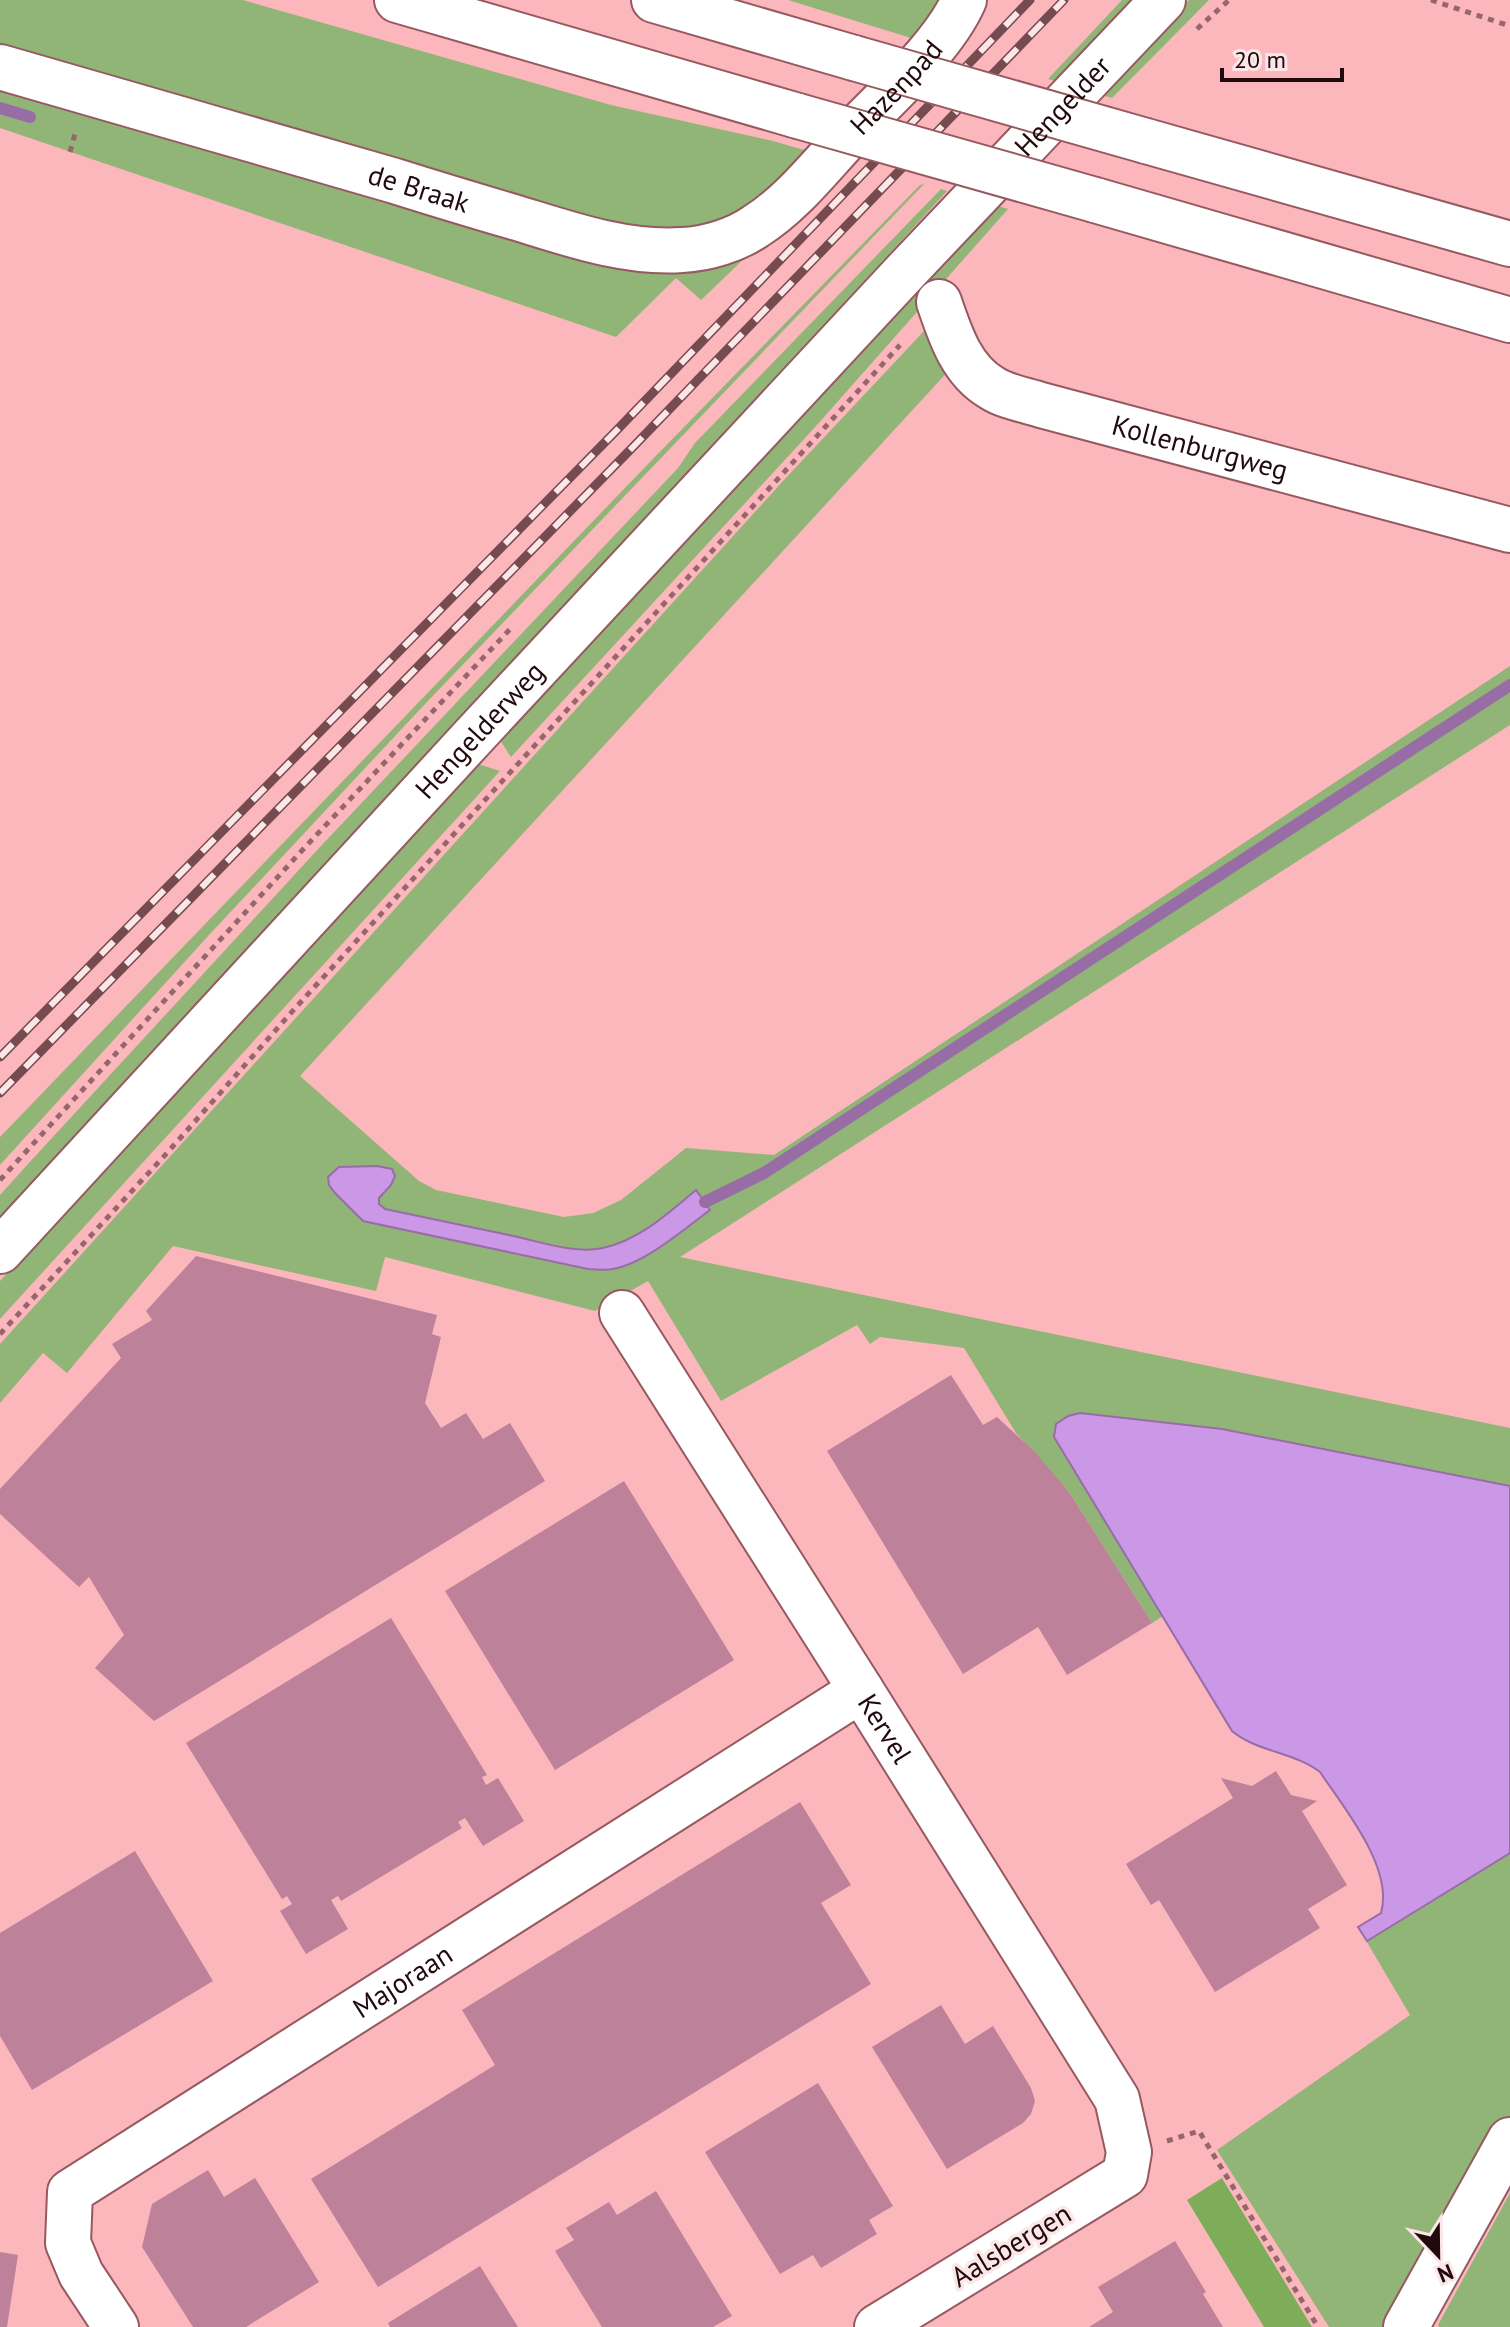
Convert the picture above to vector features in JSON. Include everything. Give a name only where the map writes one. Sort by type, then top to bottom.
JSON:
[{"type":"main road","points":[[397,0],[1510,320]]},
{"type":"main road","points":[[654,0],[1510,244]]},
{"type":"main road","name":"Hazenpad","points":[[818,169],[937,43],[964,0]]},
{"type":"main road","name":"Hengelder","points":[[963,212],[1163,0]]},
{"type":"main road","name":"de Braak","points":[[0,67],[561,232],[649,250],[704,247],[741,235],[774,212],[818,169]]},
{"type":"main road","name":"Hengelderweg","points":[[0,1251],[472,738],[963,212]]},
{"type":"main road","name":"Kollenburgweg","points":[[939,302],[953,343],[970,369],[993,389],[1041,405],[1510,530]]},
{"type":"main road","name":"Kervel","points":[[622,1313],[1117,2099],[1129,2152]]},
{"type":"main road","name":"Majoraan","points":[[116,2327],[81,2274],[68,2243],[70,2192],[861,1690]]},
{"type":"main road","points":[[1406,2327],[1510,2140]]},
{"type":"main road","name":"Aalsbergen","points":[[877,2327],[1125,2175],[1129,2152]]},
{"type":"path","points":[[1431,0],[1510,26]]},
{"type":"path","name":"Hengelderweg","points":[[0,1334],[939,302]]},
{"type":"path","points":[[1129,2152],[1199,2131],[1318,2327]]},
{"type":"green space","points":[[0,0],[243,0],[611,105],[818,154],[736,220],[652,240],[0,58]]},
{"type":"green space","points":[[788,0],[951,0],[924,42]]},
{"type":"green space","points":[[1122,0],[1134,0],[1055,81],[1048,79]]},
{"type":"green space","points":[[1189,0],[1209,0],[1112,98],[1098,94]]},
{"type":"green space","points":[[0,80],[662,265],[845,162],[701,300],[676,278],[616,337],[0,128]]},
{"type":"green space","points":[[924,184],[425,704],[0,1165],[0,1137],[650,462]]},
{"type":"green space","points":[[941,189],[947,191],[0,1221],[0,1195],[28,1164],[320,847],[678,468],[695,443]]},
{"type":"green space","points":[[992,204],[1008,209],[817,425],[511,757],[500,740]]},
{"type":"green space","points":[[924,331],[939,335],[953,366],[300,1076],[419,1181],[436,1190],[564,1217],[593,1213],[621,1200],[686,1148],[774,1155],[1510,666],[1510,725],[680,1257],[1510,1428],[1510,1486],[1222,1429],[1080,1413],[1068,1416],[1055,1437],[1163,1616],[1152,1623],[1069,1492],[1016,1433],[964,1348],[880,1337],[870,1344],[857,1325],[721,1401],[648,1281],[595,1311],[385,1257],[376,1291],[173,1246],[67,1373],[43,1353],[0,1403],[0,1344],[783,481]]},
{"type":"green space","points":[[475,763],[500,771],[0,1319],[0,1281]]},
{"type":"green space","points":[[1298,1760],[1510,1796],[1510,2119],[1393,2327],[1329,2327],[1217,2150],[1410,2015],[1358,1927],[1382,1912],[1383,1895],[1374,1858],[1320,1772]]},
{"type":"green space","points":[[1222,2178],[1312,2327],[1264,2327],[1187,2200]]},
{"type":"green space","points":[[1510,2193],[1510,2327],[1439,2327],[1438,2325]]},
{"type":"shaded area","points":[[377,1166],[392,1169],[395,1176],[379,1198],[379,1204],[385,1209],[571,1249],[603,1248],[629,1239],[653,1225],[696,1190],[710,1210],[664,1244],[626,1266],[610,1270],[588,1269],[363,1221],[335,1193],[328,1177],[339,1167]]},
{"type":"shaded area","points":[[1080,1413],[1222,1429],[1510,1486],[1510,1853],[1367,1941],[1358,1927],[1381,1913],[1383,1895],[1374,1858],[1364,1839],[1320,1772],[1232,1731],[1054,1437],[1056,1424]]},
{"type":"building","points":[[196,1256],[437,1315],[432,1334],[441,1337],[425,1403],[441,1428],[466,1413],[483,1439],[510,1423],[545,1481],[154,1721],[95,1668],[124,1635],[89,1577],[79,1587],[0,1514],[0,1489],[121,1358],[112,1344],[152,1320],[146,1311]]},
{"type":"building","points":[[951,1375],[983,1425],[997,1417],[1033,1450],[1069,1492],[1152,1623],[1067,1675],[1038,1627],[963,1674],[827,1451]]},
{"type":"building","points":[[624,1481],[734,1660],[555,1770],[445,1591]]},
{"type":"building","points":[[391,1618],[487,1775],[482,1777],[486,1785],[498,1778],[524,1821],[483,1846],[465,1818],[458,1822],[462,1828],[341,1901],[338,1896],[331,1900],[348,1929],[306,1954],[280,1911],[292,1904],[287,1896],[282,1899],[186,1743]]},
{"type":"building","points":[[1276,1771],[1291,1795],[1317,1801],[1302,1811],[1347,1885],[1308,1909],[1320,1928],[1215,1992],[1159,1900],[1151,1905],[1126,1864],[1233,1798],[1221,1778],[1252,1786]]},
{"type":"building","points":[[800,1802],[851,1885],[821,1903],[871,1984],[378,2287],[311,2179],[495,2065],[462,2010]]},
{"type":"building","points":[[135,1851],[213,1981],[32,2090],[0,2036],[0,1933]]},
{"type":"building","points":[[941,2005],[965,2044],[993,2026],[1031,2088],[1035,2101],[1031,2114],[1023,2123],[947,2169],[872,2047]]},
{"type":"building","points":[[818,2083],[893,2206],[869,2220],[877,2234],[821,2268],[813,2255],[780,2274],[705,2152]]},
{"type":"building","points":[[208,2170],[224,2197],[255,2178],[319,2282],[246,2327],[193,2327],[142,2247],[152,2204]]},
{"type":"building","points":[[656,2191],[732,2316],[713,2327],[602,2327],[555,2251],[574,2240],[566,2228],[609,2202],[617,2215]]},
{"type":"building","points":[[1175,2241],[1223,2327],[1089,2327],[1113,2312],[1098,2287]]},
{"type":"building","points":[[0,2252],[18,2255],[7,2327],[0,2327]]},
{"type":"building","points":[[480,2266],[518,2327],[390,2327],[388,2323]]},
{"type":"waterway","points":[[0,108],[30,117]]},
{"type":"waterway","points":[[705,1202],[764,1173],[1510,685]]},
{"type":"railway","points":[[0,1057],[615,432],[1030,0]]},
{"type":"railway","points":[[0,1093],[632,448],[1064,0]]}]
